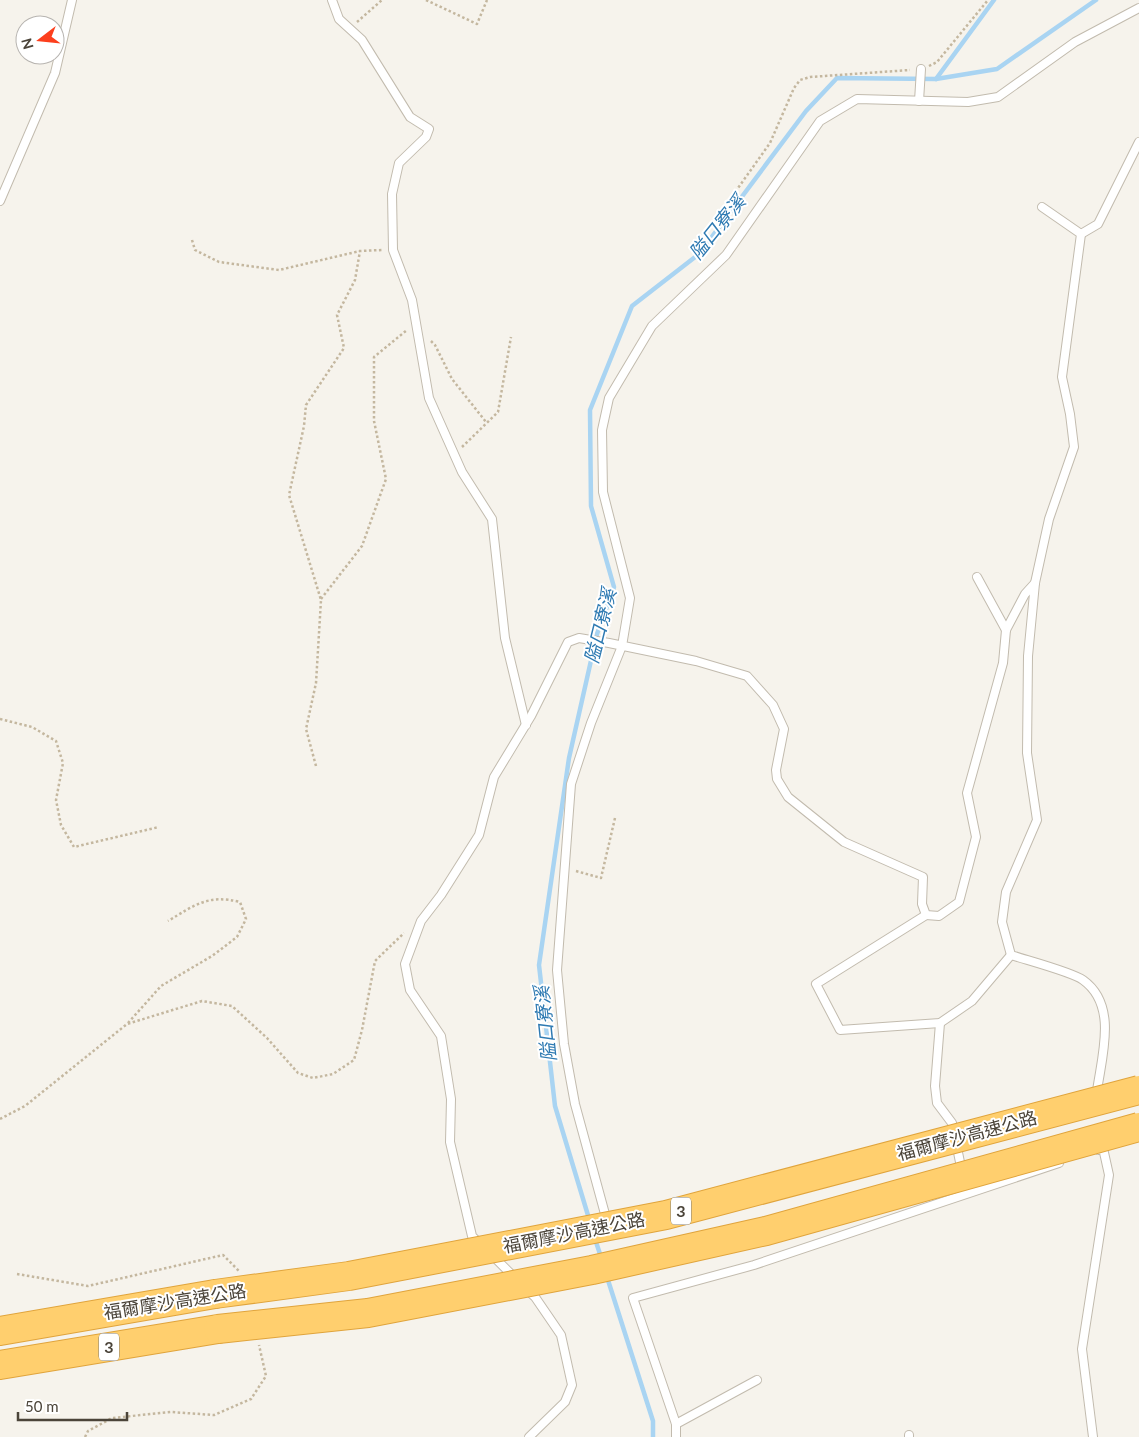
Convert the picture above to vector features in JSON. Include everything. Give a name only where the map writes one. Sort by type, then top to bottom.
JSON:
[{"type":"highway","name":"福爾摩沙高速公路","points":[[0,1332],[215,1294],[349,1276],[666,1215],[1139,1090]]},
{"type":"highway","name":"福爾摩沙高速公路","points":[[0,1365],[218,1329],[368,1313],[592,1270],[766,1230],[1139,1127]]},
{"type":"lane","points":[[0,201],[55,73],[72,0]]},
{"type":"lane","points":[[332,0],[339,19],[362,40],[410,117],[429,129],[426,137],[400,163],[392,194],[394,250],[412,300],[430,398],[462,472],[492,519],[506,638],[526,725]]},
{"type":"lane","points":[[605,1214],[575,1104],[564,1044],[557,970],[571,784],[591,723],[622,646],[630,598],[603,492],[602,430],[609,398],[652,326],[726,255],[820,121],[857,99],[968,102],[998,97],[1075,42],[1139,8]]},
{"type":"lane","points":[[918,101],[921,70]]},
{"type":"lane","points":[[1081,234],[1098,224],[1139,142]]},
{"type":"lane","points":[[1042,207],[1081,234]]},
{"type":"lane","points":[[1011,955],[1002,922],[1006,892],[1037,820],[1027,753],[1026,727],[1028,656],[1035,583],[1049,518],[1074,447],[1070,414],[1062,377],[1081,234]]},
{"type":"lane","points":[[977,577],[1006,630]]},
{"type":"lane","points":[[1011,955],[972,1001],[940,1023],[840,1030],[816,984],[926,915],[939,916],[959,902],[976,837],[967,794],[1002,663],[1006,630],[1025,594],[1035,583]]},
{"type":"lane","points":[[530,1437],[565,1402],[572,1384],[561,1335],[535,1297],[472,1236],[450,1142],[451,1099],[441,1036],[410,990],[405,964],[421,921],[441,895],[479,835],[494,777],[552,679],[568,642],[579,638],[609,643],[696,661],[747,676],[773,705],[784,729],[777,779],[788,797],[844,842],[923,877],[922,904],[926,915]]},
{"type":"lane","points":[[1011,955],[1082,979],[1098,996],[1106,1021],[1097,1091]]},
{"type":"lane","points":[[940,1023],[935,1086],[937,1103],[952,1123],[967,1194]]},
{"type":"lane","points":[[1085,1154],[1103,1148],[1108,1175],[1082,1349],[1093,1437]]},
{"type":"lane","points":[[676,1437],[676,1424],[633,1298],[754,1265],[1067,1160]]},
{"type":"lane","points":[[676,1424],[757,1380]]},
{"type":"path","points":[[350,29],[382,0]]},
{"type":"path","points":[[426,0],[477,24],[487,0]]},
{"type":"path","points":[[192,240],[195,250],[219,262],[279,270],[360,250],[394,250]]},
{"type":"path","points":[[316,766],[306,729],[316,683],[321,600],[289,495],[306,404],[344,348],[337,316],[355,280],[360,250]]},
{"type":"path","points":[[321,600],[362,546],[386,479],[374,421],[374,356],[406,330],[418,330],[435,345],[452,379],[486,422]]},
{"type":"path","points":[[454,454],[498,412],[511,337]]},
{"type":"path","points":[[0,719],[32,727],[56,741],[63,763],[56,800],[61,825],[74,847],[159,827]]},
{"type":"path","points":[[564,868],[601,878],[615,818]]},
{"type":"path","points":[[0,1119],[25,1106],[127,1024],[161,986],[212,956],[237,937],[246,919],[240,902],[223,897],[203,900],[168,921]]},
{"type":"path","points":[[127,1024],[202,1001],[232,1006],[267,1038],[298,1073],[313,1078],[333,1074],[354,1060],[362,1030],[375,960],[398,938],[421,921]]},
{"type":"waterway","points":[[936,79],[994,0]]},
{"type":"waterway","name":"隘口寮溪","points":[[590,1222],[555,1106],[539,965],[569,758],[597,634],[614,587],[591,506],[590,410],[632,306],[699,254],[806,111],[837,78],[936,79],[997,69],[1096,0]]},
{"type":"waterway","name":"隘口寮溪","points":[[595,1239],[602,1260]]},
{"type":"waterway","name":"隘口寮溪","points":[[607,1277],[653,1421],[653,1437]]}]
